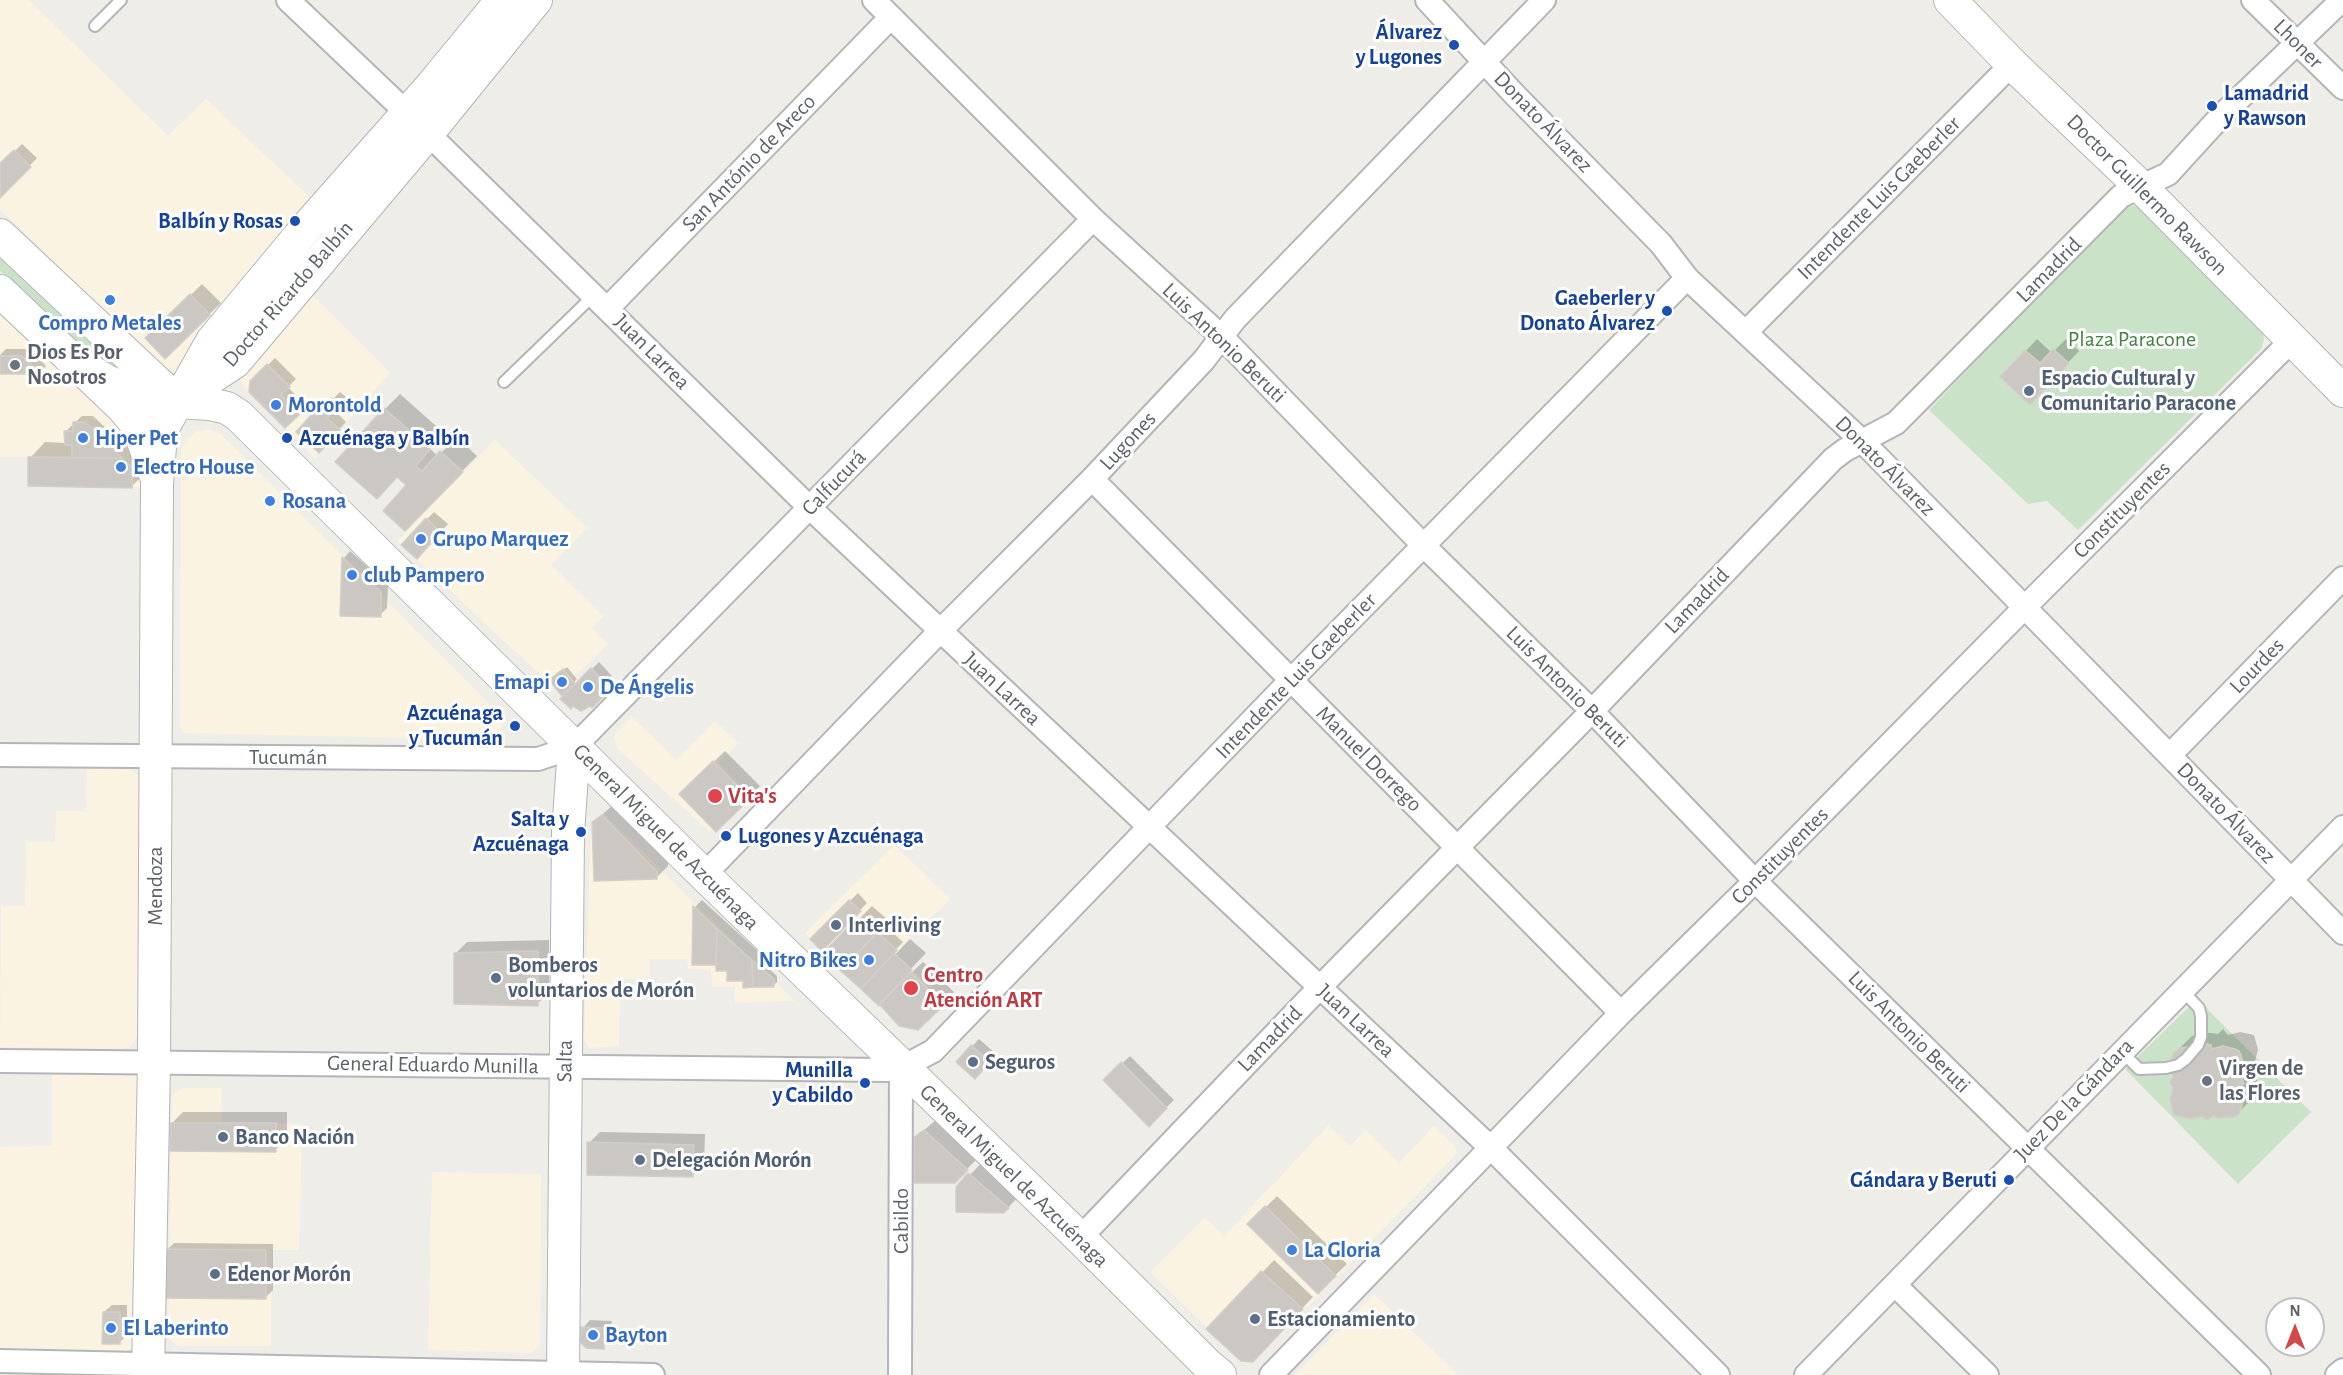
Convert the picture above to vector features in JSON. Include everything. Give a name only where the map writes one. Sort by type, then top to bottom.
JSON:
[{"type":"street","name":"Juan Larrea","points":[[288,0],[418,123],[810,508],[1491,1148],[1718,1375]]},
{"type":"street","name":"Doctor Ricardo Balbín","points":[[418,123],[502,0]]},
{"type":"street","name":"Doctor Ricardo Balbín","points":[[177,401],[212,341],[305,229],[418,123],[536,0]]},
{"type":"street","name":"Luis Antonio Beruti","points":[[874,0],[1093,219],[1221,336],[1424,546],[1592,711],[1755,881],[2259,1375]]},
{"type":"street","name":"Donato Álvarez","points":[[1427,0],[1522,102],[1661,243],[1687,278],[1862,441],[2343,933]]},
{"type":"street","name":"Lugones","points":[[704,875],[940,631],[1092,479],[1204,360],[1221,336],[1544,0]]},
{"type":"street","name":"Doctor Guillermo Rawson","points":[[1950,0],[2012,64],[2141,187],[2343,391]]},
{"type":"street","name":"Lhoner","points":[[2253,0],[2343,88]]},
{"type":"street","name":"Lamadrid","points":[[1080,1238],[1320,987],[1592,711],[1833,459],[1896,423],[2121,196],[2168,174],[2221,116],[2342,0]]},
{"type":"street","name":"San António de Areco","points":[[601,302],[891,17]]},
{"type":"street","name":"Intendente Luis Gaeberler","points":[[1746,332],[2012,64]]},
{"type":"street","name":"Calfucurá","points":[[574,747],[1093,219]]},
{"type":"street","points":[[0,235],[177,401]]},
{"type":"street","name":"Intendente Luis Gaeberler","points":[[901,1068],[933,1051],[1291,680],[1687,278]]},
{"type":"street","points":[[0,291],[123,408],[136,424],[157,484]]},
{"type":"street","name":"Constituyentes","points":[[1272,1375],[1621,1013],[2292,340]]},
{"type":"street","name":"General Miguel de Azcuénaga","points":[[69,357],[128,393],[148,400],[210,404],[227,408],[238,415],[901,1068],[1220,1375]]},
{"type":"street","name":"Mendoza","points":[[148,1369],[154,1062],[157,484],[164,426],[177,401]]},
{"type":"street","name":"Manuel Dorrego","points":[[1092,479],[1621,1013]]},
{"type":"street","name":"Lourdes","points":[[2170,755],[2343,578]]},
{"type":"street","name":"Tucumán","points":[[0,755],[538,759],[574,747]]},
{"type":"street","name":"Salta","points":[[563,1374],[564,1067],[568,833],[574,747]]},
{"type":"street","name":"Juez De la Gándara","points":[[1806,1375],[2343,827]]},
{"type":"street","name":"General Eduardo Munilla","points":[[0,1060],[888,1070],[901,1068]]},
{"type":"street","name":"Cabildo","points":[[900,1375],[901,1068]]},
{"type":"street","points":[[1895,1285],[1987,1375]]},
{"type":"street","points":[[0,1361],[148,1369],[652,1375]]},
{"type":"street","points":[[2337,1375],[2343,1370]]},
{"type":"lane","points":[[95,26],[121,0]]},
{"type":"lane","points":[[504,382],[601,302]]},
{"type":"lane","points":[[2121,1051],[2139,1069],[2166,1068],[2178,1065],[2186,1059],[2198,1045],[2201,1037],[2200,1016],[2199,1008],[2182,990]]},
{"type":"shaded area","points":[[0,0],[29,0],[168,136],[206,99],[321,208],[177,372],[161,366],[0,209]]},
{"type":"shaded area","points":[[310,293],[390,373],[315,458],[244,387],[240,379],[242,372]]},
{"type":"shaded area","points":[[0,314],[127,422],[146,488],[28,486],[28,457],[0,457]]},
{"type":"shaded area","points":[[208,429],[219,433],[228,441],[506,721],[492,740],[184,733],[180,727],[181,449],[187,439],[197,431]]},
{"type":"shaded area","points":[[495,440],[587,528],[551,565],[603,616],[592,628],[608,644],[576,675],[598,695],[584,710],[574,706],[397,541]]},
{"type":"shaded area","points":[[631,716],[676,760],[715,721],[738,743],[718,763],[753,799],[719,830],[709,831],[617,748],[614,736]]},
{"type":"shaded area","points":[[87,767],[130,769],[138,775],[142,785],[140,1033],[130,1047],[122,1049],[0,1047],[1,906],[25,906],[26,841],[55,842],[56,811],[86,811]]},
{"type":"shaded area","points":[[603,813],[794,1001],[735,1003],[735,987],[712,987],[711,970],[688,969],[687,959],[649,959],[649,979],[620,979],[619,1046],[589,1048],[584,1039],[591,825]]},
{"type":"shaded area","points":[[894,845],[950,899],[894,953],[946,1001],[917,1030],[899,1027],[805,933]]},
{"type":"shaded area","points":[[52,1072],[129,1073],[137,1076],[143,1083],[133,1347],[123,1353],[0,1349],[0,1147],[52,1146]]},
{"type":"shaded area","points":[[185,1088],[221,1088],[222,1123],[302,1124],[299,1250],[272,1250],[271,1346],[178,1346],[168,1338],[172,1094]]},
{"type":"shaded area","points":[[1328,1126],[1350,1146],[1366,1130],[1399,1163],[1434,1126],[1454,1145],[1457,1153],[1255,1361],[1243,1363],[1151,1272],[1205,1218],[1224,1236]]},
{"type":"shaded area","points":[[432,1172],[541,1174],[540,1345],[531,1353],[428,1350]]},
{"type":"shaded area","points":[[1374,1294],[1458,1375],[1295,1375]]},
{"type":"green space","name":"Plaza Paracone","points":[[2136,205],[2144,210],[2263,330],[2264,340],[2261,349],[2078,530],[2047,501],[2028,504],[1929,410],[2124,207]]},
{"type":"green space","points":[[0,254],[110,359],[113,370],[79,347],[0,271]]},
{"type":"green space","points":[[2197,999],[2311,1112],[2238,1184],[2125,1069]]},
{"type":"building","points":[[14,150],[31,167],[0,198],[0,163]]},
{"type":"building","points":[[190,294],[210,315],[165,359],[145,338]]},
{"type":"building","name":"Espacio Cultural y Comunitario Paracone","points":[[2053,349],[2069,363],[2030,405],[2000,377],[2025,350],[2040,363]]},
{"type":"building","name":"Dios Es Por Nosotros","points":[[0,356],[22,356],[40,374],[0,374]]},
{"type":"building","name":"Morontold","points":[[267,364],[290,387],[281,395],[300,414],[285,428],[249,392],[250,381]]},
{"type":"building","points":[[331,398],[339,405],[327,418],[340,430],[319,453],[296,432],[321,404],[324,407]]},
{"type":"building","points":[[384,408],[430,449],[416,466],[422,471],[440,451],[463,472],[405,531],[383,511],[406,485],[397,477],[377,499],[335,462]]},
{"type":"building","name":"Hiper Pet","points":[[73,422],[85,422],[122,458],[72,458],[72,445],[65,445],[64,431],[73,431]]},
{"type":"building","points":[[28,457],[122,458],[133,468],[132,488],[28,486]]},
{"type":"building","name":"Grupo Marquez","points":[[426,518],[441,532],[417,559],[401,545]]},
{"type":"building","name":"club Pampero","points":[[342,557],[381,592],[381,617],[340,616]]},
{"type":"building","name":"De Ángelis","points":[[591,668],[606,684],[600,690],[605,695],[592,708],[590,706],[581,711],[573,706],[571,709],[560,699]]},
{"type":"building","name":"Emapi","points":[[563,669],[575,684],[562,696],[549,680]]},
{"type":"building","name":"Vita's","points":[[713,761],[750,799],[716,832],[679,794]]},
{"type":"building","points":[[602,815],[657,872],[657,879],[594,881],[592,822]]},
{"type":"building","name":"Interliving","points":[[849,900],[861,911],[822,951],[810,939]]},
{"type":"building","points":[[693,906],[717,929],[716,965],[692,965]]},
{"type":"building","points":[[855,920],[874,936],[841,971],[822,954]]},
{"type":"building","points":[[717,929],[752,960],[753,987],[743,988],[743,981],[727,981],[727,971],[716,971]]},
{"type":"building","name":"Nitro Bikes","points":[[877,932],[897,950],[861,989],[841,971]]},
{"type":"building","name":"Bomberos voluntarios de Morón","points":[[538,951],[538,1006],[454,1004],[454,953]]},
{"type":"building","points":[[894,953],[912,970],[879,1006],[861,989]]},
{"type":"building","points":[[752,960],[774,979],[774,987],[753,987]]},
{"type":"building","name":"Centro Atención ART","points":[[911,972],[944,1005],[918,1030],[899,1026],[879,1004]]},
{"type":"building","name":"Seguros","points":[[971,1045],[990,1062],[975,1079],[956,1062]]},
{"type":"building","name":"Virgen de las Flores","points":[[2211,1045],[2212,1049],[2223,1046],[2235,1049],[2241,1055],[2244,1067],[2241,1077],[2244,1083],[2241,1088],[2243,1102],[2239,1114],[2233,1117],[2213,1116],[2207,1120],[2202,1116],[2191,1119],[2174,1115],[2170,1099],[2173,1088],[2170,1082],[2173,1077],[2172,1057],[2175,1051],[2181,1048]]},
{"type":"building","points":[[1121,1062],[1167,1108],[1149,1127],[1103,1080]]},
{"type":"building","name":"Banco Nación","points":[[170,1123],[276,1123],[276,1152],[170,1151]]},
{"type":"building","points":[[924,1130],[968,1170],[955,1183],[914,1183],[914,1137]]},
{"type":"building","name":"Delegación Morón","points":[[587,1142],[694,1145],[693,1177],[587,1175]]},
{"type":"building","points":[[968,1173],[1009,1208],[1004,1213],[956,1212],[956,1187]]},
{"type":"building","name":"La Gloria","points":[[1265,1206],[1336,1276],[1318,1294],[1247,1224]]},
{"type":"building","name":"Edenor Morón","points":[[165,1249],[266,1250],[266,1299],[163,1298]]},
{"type":"building","name":"Estacionamiento","points":[[1261,1271],[1303,1309],[1253,1362],[1241,1361],[1206,1329]]},
{"type":"building","name":"El Laberinto","points":[[103,1312],[120,1312],[120,1344],[102,1344]]},
{"type":"building","name":"Bayton","points":[[581,1327],[605,1328],[604,1349],[586,1348],[580,1342]]},
{"type":"place","name":"Álvarez y Lugones","points":[[1454,45]]},
{"type":"place","name":"Lamadrid y Rawson","points":[[2212,106]]},
{"type":"place","name":"Balbín y Rosas","points":[[295,221]]},
{"type":"place","name":"Compro Metales","points":[[110,300]]},
{"type":"place","name":"Gaeberler y Donato Álvarez","points":[[1667,311]]},
{"type":"place","name":"Dios Es Por Nosotros","points":[[15,365]]},
{"type":"place","name":"Espacio Cultural y Comunitario Paracone","points":[[2029,391]]},
{"type":"place","name":"Morontold","points":[[276,405]]},
{"type":"place","name":"Hiper Pet","points":[[83,438]]},
{"type":"place","name":"Azcuénaga y Balbín","points":[[287,438]]},
{"type":"place","name":"Electro House","points":[[121,467]]},
{"type":"place","name":"Rosana","points":[[270,501]]},
{"type":"place","name":"Grupo Marquez","points":[[421,539]]},
{"type":"place","name":"club Pampero","points":[[352,575]]},
{"type":"place","name":"Emapi","points":[[562,682]]},
{"type":"place","name":"De Ángelis","points":[[588,687]]},
{"type":"place","name":"Azcuénaga y Tucumán","points":[[515,726]]},
{"type":"place","name":"Vita's","points":[[715,796]]},
{"type":"place","name":"Salta y Azcuénaga","points":[[581,832]]},
{"type":"place","name":"Lugones y Azcuénaga","points":[[726,836]]},
{"type":"place","name":"Interliving","points":[[836,925]]},
{"type":"place","name":"Nitro Bikes","points":[[869,960]]},
{"type":"place","name":"Bomberos voluntarios de Morón","points":[[496,978]]},
{"type":"place","name":"Centro Atención ART","points":[[911,988]]},
{"type":"place","name":"Seguros","points":[[973,1062]]},
{"type":"place","name":"Virgen de las Flores","points":[[2207,1081]]},
{"type":"place","name":"Munilla y Cabildo","points":[[865,1083]]},
{"type":"place","name":"Banco Nación","points":[[223,1137]]},
{"type":"place","name":"Delegación Morón","points":[[640,1160]]},
{"type":"place","name":"Gándara y Beruti","points":[[2009,1180]]},
{"type":"place","name":"La Gloria","points":[[1292,1250]]},
{"type":"place","name":"Edenor Morón","points":[[215,1274]]},
{"type":"place","name":"Estacionamiento","points":[[1255,1319]]},
{"type":"place","name":"El Laberinto","points":[[111,1328]]},
{"type":"place","name":"Bayton","points":[[593,1335]]}]
